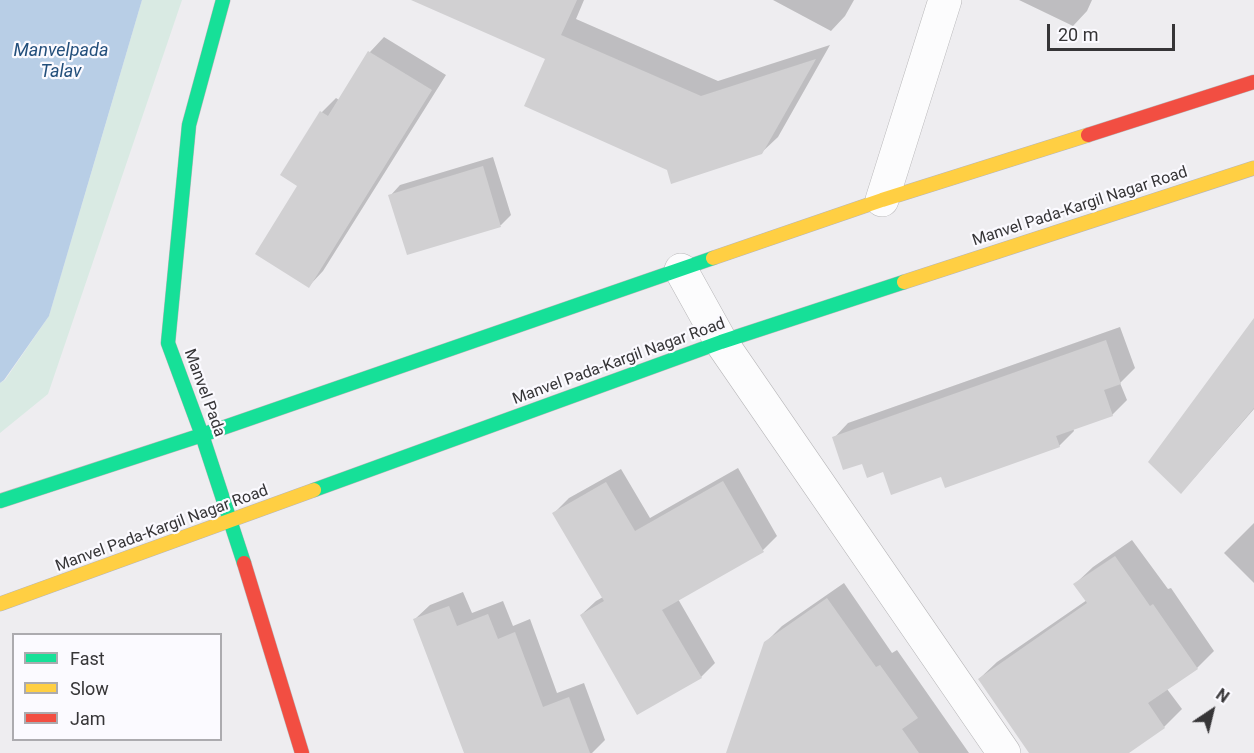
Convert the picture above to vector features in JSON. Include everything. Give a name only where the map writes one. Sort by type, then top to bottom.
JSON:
[{"type":"street","name":"Manvel Pada","points":[[223,0],[189,125],[168,343],[231,521],[302,753]]},
{"type":"street","points":[[882,200],[945,0]]},
{"type":"street","points":[[0,501],[202,435],[882,200],[1254,82]]},
{"type":"street","name":"Manvel Pada-Kargil Nagar Road","points":[[0,604],[721,342],[1254,168]]},
{"type":"street","points":[[681,270],[721,342],[1004,753]]},
{"type":"shaded area","points":[[142,0],[182,0],[48,394],[0,433],[0,383],[5,380],[49,316]]},
{"type":"water","name":"Manvelpada Talav","points":[[0,0],[142,0],[49,316],[0,383]]},
{"type":"building","points":[[411,0],[577,0],[561,35],[701,96],[816,59],[762,154],[671,184],[667,170],[524,106],[545,59]]},
{"type":"building","points":[[368,51],[432,90],[309,288],[255,254],[297,186],[280,175],[320,111],[328,116]]},
{"type":"building","points":[[483,166],[501,227],[407,255],[388,195]]},
{"type":"building","points":[[1254,318],[1254,408],[1181,494],[1148,462]]},
{"type":"building","points":[[1106,340],[1121,384],[1104,390],[1113,416],[1056,436],[1060,447],[945,488],[941,477],[891,495],[883,472],[867,478],[862,464],[843,470],[832,437]]},
{"type":"building","points":[[723,481],[764,552],[662,610],[702,678],[637,715],[580,615],[604,601],[552,513],[606,482],[635,531]]},
{"type":"building","points":[[1115,556],[1150,606],[1153,604],[1198,669],[1148,703],[1165,728],[1129,753],[1029,753],[978,679],[1087,603],[1073,584]]},
{"type":"building","points":[[827,598],[876,667],[880,665],[918,718],[902,729],[919,753],[726,753],[764,642]]},
{"type":"building","points":[[449,606],[457,626],[488,614],[498,639],[515,632],[543,707],[569,697],[590,753],[464,753],[413,619]]},
{"type":"traffic: fast","points":[[223,0],[189,125],[168,343],[202,435],[244,563]]},
{"type":"traffic: fast","points":[[0,501],[202,435],[713,258]]},
{"type":"traffic: fast","points":[[314,490],[721,342],[904,282]]},
{"type":"traffic: slow","points":[[713,258],[882,200],[1088,135]]},
{"type":"traffic: slow","points":[[904,282],[1254,168]]},
{"type":"traffic: slow","points":[[0,604],[314,490]]},
{"type":"traffic: jam","points":[[1088,135],[1254,82]]},
{"type":"traffic: jam","points":[[244,563],[302,753]]}]
